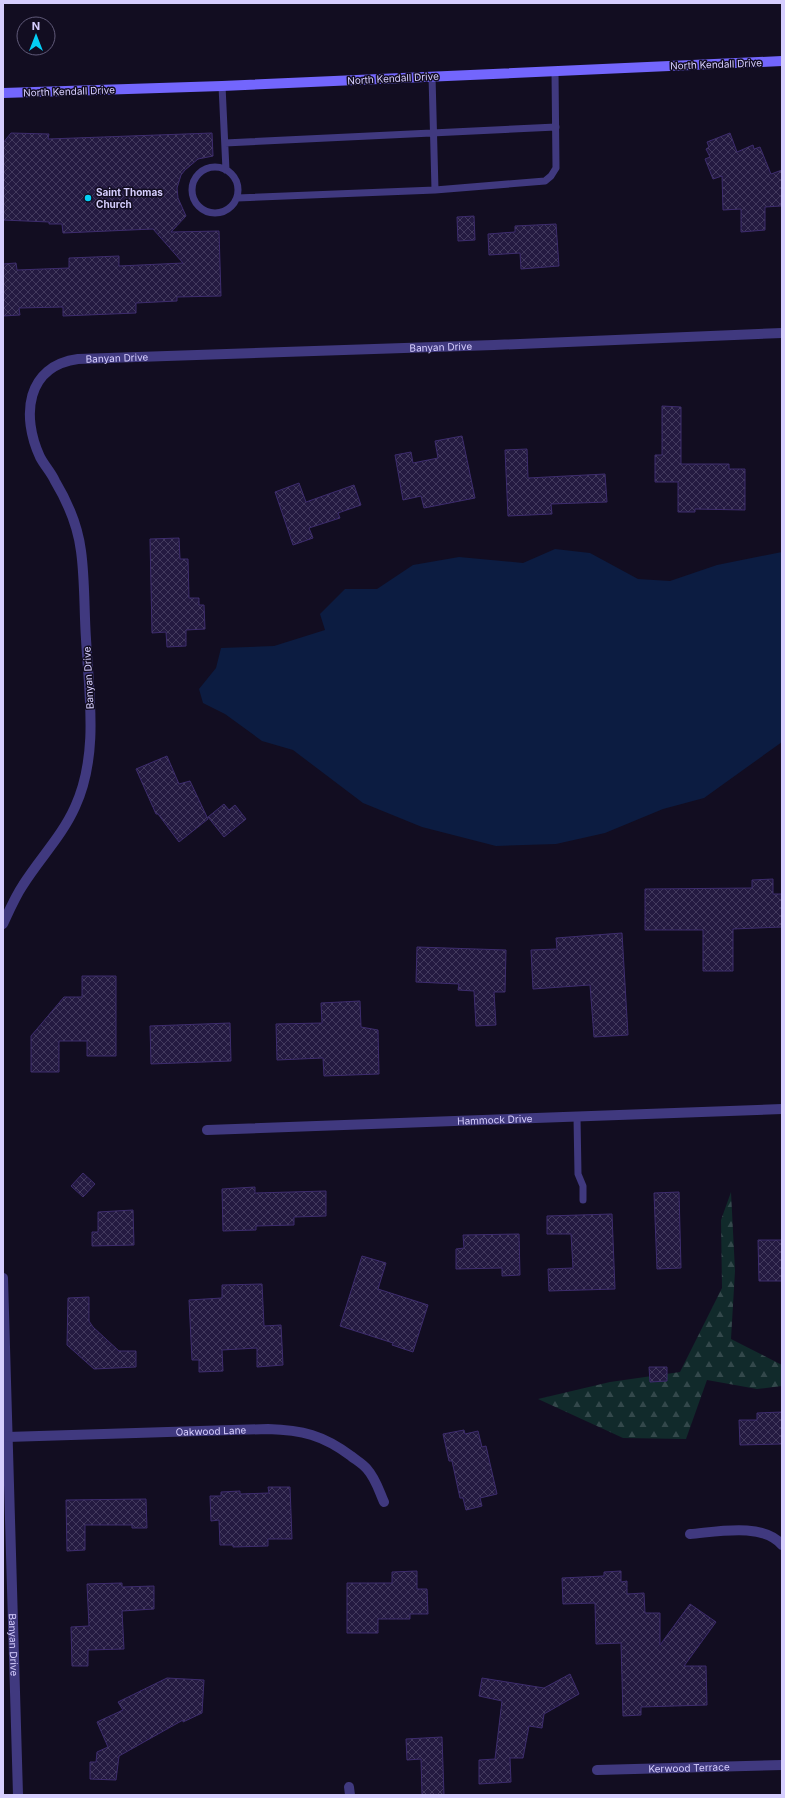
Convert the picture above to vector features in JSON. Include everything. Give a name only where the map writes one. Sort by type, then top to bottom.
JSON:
[{"type":"street","name":"North Kendall Drive","points":[[3,93],[222,86],[782,61]]},
{"type":"street","name":"Banyan Drive","points":[[3,924],[23,884],[50,848],[75,808],[84,775],[90,740],[83,581],[79,540],[61,492],[40,457],[31,424],[30,408],[32,396],[39,380],[46,371],[64,362],[78,359],[470,346],[782,333]]},
{"type":"street","name":"Hammock Drive","points":[[207,1130],[782,1109]]},
{"type":"street","name":"Banyan Drive","points":[[3,1278],[18,1795]]},
{"type":"street","name":"Oakwood Lane","points":[[7,1437],[268,1429],[301,1431],[330,1442],[362,1464],[375,1480],[384,1502]]},
{"type":"street","points":[[690,1534],[726,1531],[758,1532],[773,1536],[782,1545]]},
{"type":"street","name":"Kerwood Terrace","points":[[597,1770],[782,1765]]},
{"type":"lane","points":[[237,198],[435,190],[545,181],[551,176],[556,168],[555,71]]},
{"type":"lane","points":[[432,76],[435,190]]},
{"type":"lane","points":[[222,86],[226,170]]},
{"type":"lane","points":[[225,143],[556,127]]},
{"type":"lane","points":[[214,168],[226,170],[235,179],[237,185],[237,198],[227,210],[220,213],[204,210],[194,199],[192,191],[193,183],[197,176],[203,171],[214,168]]},
{"type":"lane","points":[[577,1117],[578,1174],[583,1186],[583,1200]]},
{"type":"green space","points":[[731,1192],[735,1271],[731,1339],[782,1365],[782,1386],[757,1389],[707,1380],[686,1439],[623,1438],[538,1399],[610,1382],[680,1372],[722,1288],[721,1220]]},
{"type":"water","points":[[555,549],[590,553],[638,579],[670,581],[717,565],[782,552],[782,742],[704,798],[663,809],[605,833],[556,844],[496,846],[422,827],[363,803],[293,750],[262,741],[225,714],[203,703],[199,689],[216,668],[221,648],[274,646],[325,630],[320,614],[345,589],[377,589],[413,565],[459,557],[523,563]]},
{"type":"building","points":[[11,133],[49,134],[48,139],[212,133],[213,156],[198,159],[181,175],[177,188],[178,198],[186,216],[171,232],[219,231],[221,296],[177,297],[177,301],[136,303],[136,313],[63,316],[63,307],[19,308],[20,315],[3,316],[3,264],[16,263],[17,270],[69,268],[69,258],[119,256],[119,266],[183,263],[153,229],[63,233],[62,224],[3,220],[3,143]]},
{"type":"building","points":[[730,133],[737,152],[753,145],[754,149],[760,147],[771,174],[782,170],[781,206],[765,207],[765,230],[741,232],[741,209],[723,210],[722,176],[713,179],[705,159],[710,157],[706,149],[709,147],[707,142]]},
{"type":"building","points":[[474,216],[475,240],[458,241],[457,217]]},
{"type":"building","points":[[556,224],[559,266],[521,269],[520,253],[489,255],[488,234],[515,232],[515,226]]},
{"type":"building","points":[[662,406],[681,407],[681,464],[729,464],[729,469],[745,469],[745,510],[695,509],[695,512],[678,512],[678,482],[655,482],[655,455],[662,455]]},
{"type":"building","points":[[462,436],[475,498],[424,508],[421,496],[403,500],[395,455],[411,452],[413,463],[438,458],[435,441]]},
{"type":"building","points":[[527,449],[528,478],[605,474],[607,502],[551,504],[552,514],[508,516],[505,450]]},
{"type":"building","points":[[299,483],[306,502],[354,485],[361,505],[338,513],[340,518],[309,528],[313,538],[293,545],[275,492]]},
{"type":"building","points":[[179,538],[180,559],[188,559],[189,598],[199,598],[199,605],[204,605],[205,629],[186,630],[186,646],[167,647],[166,632],[152,633],[150,539]]},
{"type":"building","points":[[167,756],[179,784],[190,781],[208,819],[179,842],[158,814],[156,814],[136,769]]},
{"type":"building","points":[[224,804],[229,810],[235,805],[246,819],[224,837],[208,817]]},
{"type":"building","points":[[773,879],[773,894],[782,894],[782,927],[733,929],[733,971],[703,971],[703,930],[645,930],[645,889],[752,888],[752,880]]},
{"type":"building","points":[[622,933],[628,1035],[594,1037],[590,985],[533,989],[531,950],[557,949],[556,938]]},
{"type":"building","points":[[417,947],[506,950],[505,992],[494,992],[496,1025],[476,1026],[474,991],[458,990],[459,984],[416,982]]},
{"type":"building","points":[[82,976],[116,976],[116,1056],[87,1056],[87,1041],[59,1041],[59,1072],[31,1072],[31,1036],[64,997],[82,997]]},
{"type":"building","points":[[360,1001],[361,1027],[378,1030],[379,1074],[324,1076],[323,1058],[277,1060],[276,1024],[322,1023],[321,1003]]},
{"type":"building","points":[[230,1023],[231,1061],[151,1064],[150,1026]]},
{"type":"building","points":[[83,1173],[95,1184],[83,1197],[71,1186]]},
{"type":"building","points":[[255,1187],[255,1193],[326,1191],[326,1216],[294,1217],[294,1225],[256,1226],[256,1230],[223,1231],[222,1189]]},
{"type":"building","points":[[679,1192],[681,1268],[657,1269],[654,1193]]},
{"type":"building","points":[[133,1210],[134,1245],[92,1246],[92,1232],[98,1232],[98,1212]]},
{"type":"building","points":[[612,1214],[615,1289],[549,1291],[548,1269],[573,1268],[571,1234],[547,1234],[547,1216]]},
{"type":"building","points":[[519,1234],[520,1275],[502,1276],[502,1268],[456,1269],[456,1249],[464,1248],[463,1235]]},
{"type":"building","points":[[758,1240],[782,1240],[782,1281],[759,1281]]},
{"type":"building","points":[[362,1256],[386,1263],[378,1289],[428,1305],[413,1352],[392,1345],[393,1343],[340,1326]]},
{"type":"building","points":[[262,1284],[264,1326],[281,1325],[283,1365],[257,1367],[257,1348],[222,1350],[223,1371],[199,1372],[199,1360],[192,1360],[189,1300],[222,1298],[222,1285]]},
{"type":"building","points":[[89,1297],[89,1321],[93,1327],[119,1351],[136,1351],[136,1367],[94,1369],[67,1345],[68,1298]]},
{"type":"building","points":[[649,1367],[667,1367],[667,1381],[650,1382]]},
{"type":"building","points":[[782,1412],[782,1444],[740,1445],[739,1420],[757,1420],[757,1413]]},
{"type":"building","points":[[464,1430],[465,1434],[478,1431],[482,1447],[486,1446],[497,1494],[480,1498],[482,1506],[466,1510],[463,1498],[460,1498],[452,1461],[449,1461],[443,1434]]},
{"type":"building","points":[[268,1487],[290,1487],[292,1539],[268,1539],[268,1546],[233,1547],[233,1545],[220,1545],[219,1520],[211,1521],[210,1496],[221,1496],[221,1492],[240,1491],[240,1494],[269,1493]]},
{"type":"building","points":[[146,1499],[147,1528],[132,1528],[132,1525],[85,1525],[85,1550],[67,1551],[66,1500]]},
{"type":"building","points":[[417,1571],[417,1589],[427,1589],[428,1614],[410,1614],[410,1619],[378,1619],[378,1633],[347,1633],[347,1583],[392,1583],[392,1572]]},
{"type":"building","points":[[621,1571],[621,1582],[627,1581],[627,1594],[644,1593],[645,1613],[660,1613],[660,1645],[690,1604],[716,1622],[684,1666],[706,1666],[707,1705],[641,1707],[641,1715],[623,1716],[621,1643],[596,1644],[595,1603],[563,1604],[562,1578],[604,1576],[604,1572]]},
{"type":"building","points":[[122,1583],[122,1587],[154,1586],[154,1609],[122,1611],[124,1649],[88,1650],[88,1666],[72,1666],[71,1627],[89,1626],[87,1584]]},
{"type":"building","points":[[570,1674],[579,1694],[544,1714],[542,1728],[529,1726],[523,1758],[510,1758],[511,1782],[479,1784],[479,1760],[495,1759],[502,1701],[479,1696],[482,1678],[544,1688]]},
{"type":"building","points":[[167,1678],[204,1680],[202,1713],[183,1722],[183,1720],[119,1756],[116,1780],[90,1779],[90,1762],[96,1762],[97,1752],[108,1747],[97,1722],[123,1710],[118,1702]]},
{"type":"building","points":[[442,1737],[444,1795],[422,1795],[421,1759],[407,1760],[406,1739]]},
{"type":"place","name":"Saint Thomas Church","points":[[88,198]]}]
